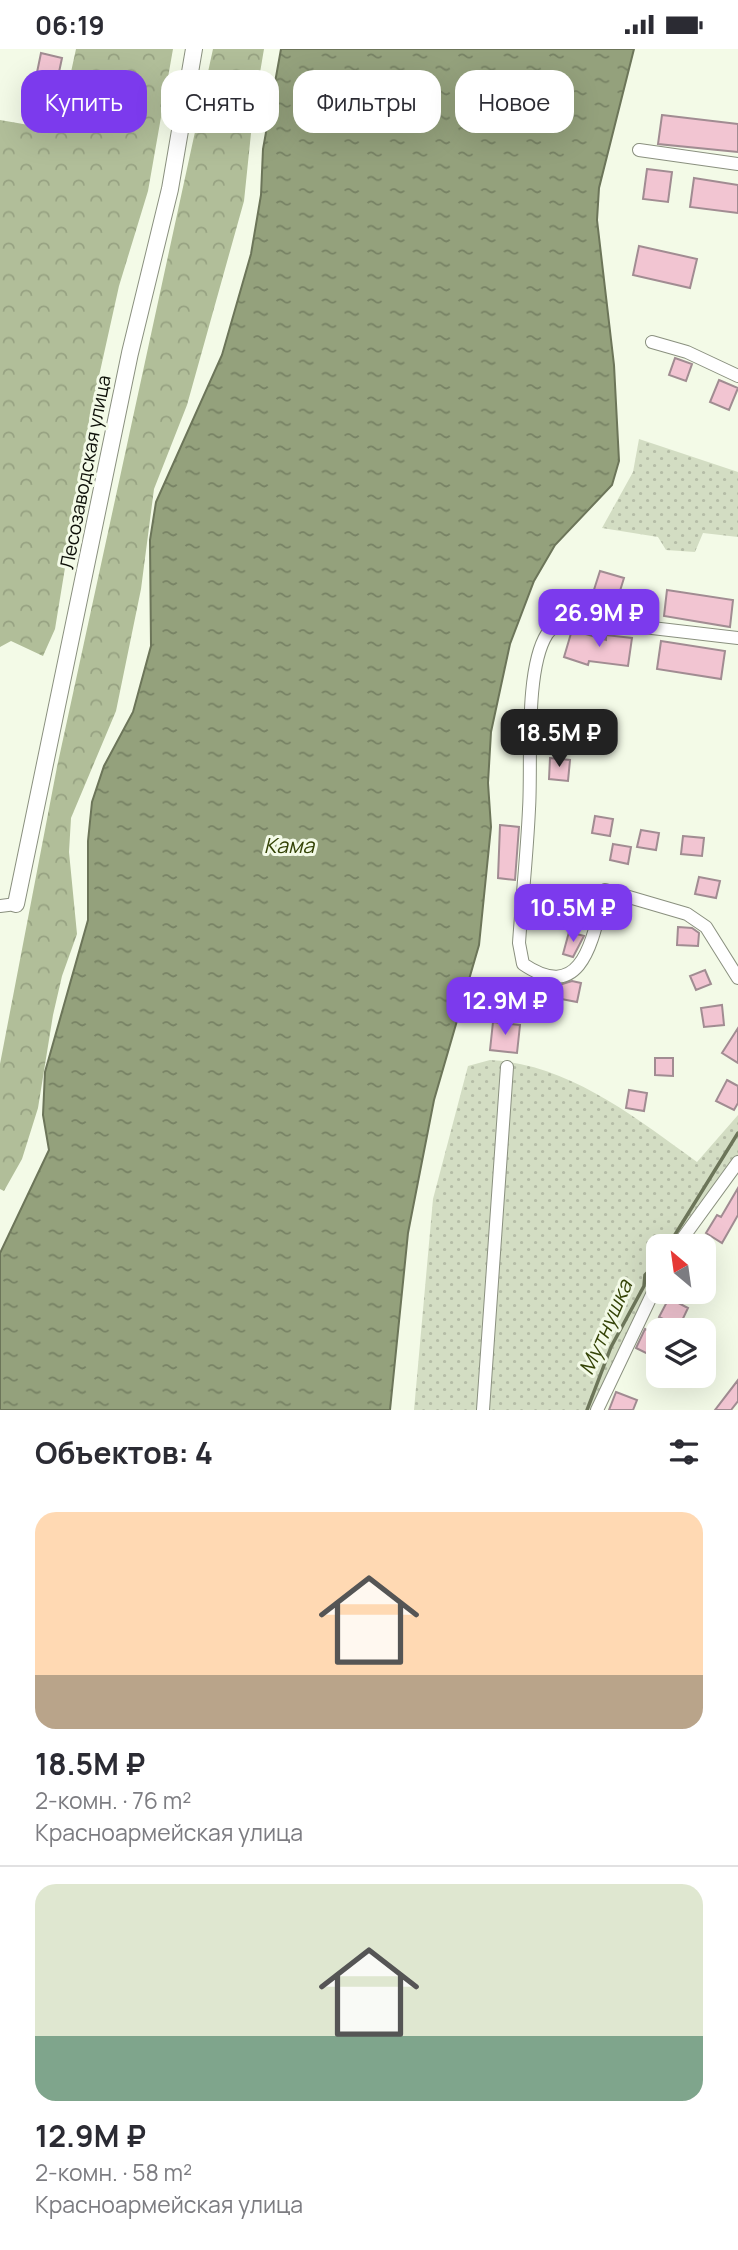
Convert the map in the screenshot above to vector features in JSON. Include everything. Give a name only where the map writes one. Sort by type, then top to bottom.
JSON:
[{"type":"street","name":"Лесозаводская улица","points":[[8,905],[130,353],[170,189],[194,49]]},
{"type":"street","points":[[639,150],[738,164]]},
{"type":"street","points":[[652,342],[687,352],[738,376]]},
{"type":"street","points":[[738,638],[575,619],[560,624],[548,633],[538,660],[532,696],[529,809],[519,943],[523,964],[540,975],[557,977],[579,968],[590,946],[605,890],[687,914],[706,927],[738,978]]},
{"type":"street","points":[[483,1410],[507,1067]]},
{"type":"street","points":[[686,1234],[738,1162]]},
{"type":"street","points":[[597,1410],[648,1304]]},
{"type":"shaded area","points":[[639,439],[738,472],[738,537],[703,533],[695,552],[666,550],[658,537],[602,528],[633,472]]},
{"type":"shaded area","points":[[490,1060],[547,1071],[625,1111],[697,1162],[738,1115],[738,1155],[682,1234],[646,1234],[646,1298],[608,1372],[596,1410],[414,1410],[433,1199],[468,1066]]},
{"type":"green space","points":[[76,49],[173,49],[169,70],[161,70],[161,117],[148,191],[119,286],[89,421],[55,629],[43,656],[11,641],[0,647],[0,120],[21,124],[21,133],[147,133],[147,70],[71,70]]},
{"type":"green space","points":[[213,49],[264,49],[260,70],[208,70]]},
{"type":"green space","points":[[195,133],[251,133],[244,201],[187,405],[154,489],[141,589],[116,711],[71,818],[69,852],[77,934],[62,976],[53,1015],[38,1108],[22,1159],[4,1191],[0,1189],[0,1064],[57,767]]},
{"type":"water","name":"Кама","points":[[281,49],[634,49],[599,188],[597,220],[614,365],[619,461],[612,485],[555,545],[534,581],[510,644],[491,732],[488,783],[491,827],[479,945],[434,1100],[408,1233],[390,1410],[0,1410],[0,1253],[49,1150],[43,1115],[45,1072],[88,920],[88,841],[92,802],[104,766],[133,712],[151,646],[150,540],[156,502],[222,355],[251,254],[261,195],[266,133],[279,133],[277,70]]},
{"type":"building","points":[[41,53],[62,58],[59,70],[38,70]]},
{"type":"building","points":[[662,115],[738,124],[738,152],[658,144]]},
{"type":"building","points":[[647,169],[672,172],[668,202],[643,199]]},
{"type":"building","points":[[694,178],[738,185],[738,213],[690,207]]},
{"type":"building","points":[[639,246],[697,259],[690,288],[633,275]]},
{"type":"building","points":[[675,358],[692,364],[686,381],[669,375]]},
{"type":"building","points":[[719,380],[738,388],[729,410],[710,402]]},
{"type":"building","points":[[600,571],[624,578],[615,607],[591,599]]},
{"type":"building","points":[[667,590],[733,600],[730,627],[664,616]]},
{"type":"building","points":[[572,630],[606,640],[606,635],[632,638],[628,666],[589,661],[588,665],[564,657]]},
{"type":"building","points":[[661,641],[725,651],[721,679],[657,669]]},
{"type":"building","points":[[550,758],[570,760],[568,781],[549,779]]},
{"type":"building","points":[[595,816],[613,819],[610,836],[592,833]]},
{"type":"building","points":[[500,825],[519,827],[515,880],[498,878]]},
{"type":"building","points":[[641,830],[659,833],[656,850],[637,847]]},
{"type":"building","points":[[683,836],[704,838],[702,856],[681,854]]},
{"type":"building","points":[[613,844],[631,847],[628,864],[610,860]]},
{"type":"building","points":[[699,877],[720,881],[716,898],[695,894]]},
{"type":"building","points":[[678,927],[692,928],[699,933],[698,946],[677,945]]},
{"type":"building","points":[[569,932],[584,936],[573,957],[563,954]]},
{"type":"building","points":[[705,970],[711,984],[696,990],[690,976]]},
{"type":"building","points":[[572,981],[581,983],[577,1002],[556,998],[559,985]]},
{"type":"building","points":[[722,1005],[724,1025],[704,1027],[701,1008]]},
{"type":"building","points":[[493,1022],[520,1025],[517,1053],[490,1050]]},
{"type":"building","points":[[738,1028],[738,1063],[722,1053]]},
{"type":"building","points":[[655,1058],[673,1058],[673,1076],[655,1075]]},
{"type":"building","points":[[727,1080],[738,1086],[738,1103],[734,1110],[716,1101]]},
{"type":"building","points":[[629,1090],[647,1093],[644,1111],[626,1108]]},
{"type":"building","points":[[738,1188],[738,1215],[722,1243],[716,1239],[716,1234],[706,1233],[717,1215],[721,1217]]},
{"type":"building","points":[[666,1304],[680,1304],[688,1308],[683,1318],[659,1317]]},
{"type":"building","points":[[645,1329],[646,1353],[636,1348]]},
{"type":"building","points":[[738,1380],[738,1401],[731,1410],[715,1410]]},
{"type":"building","points":[[616,1392],[637,1400],[633,1410],[609,1410]]},
{"type":"waterway","name":"Мутнушка","points":[[675,1234],[738,1133]]},
{"type":"waterway","name":"Мутнушка","points":[[587,1410],[611,1347],[644,1286],[646,1274]]}]
